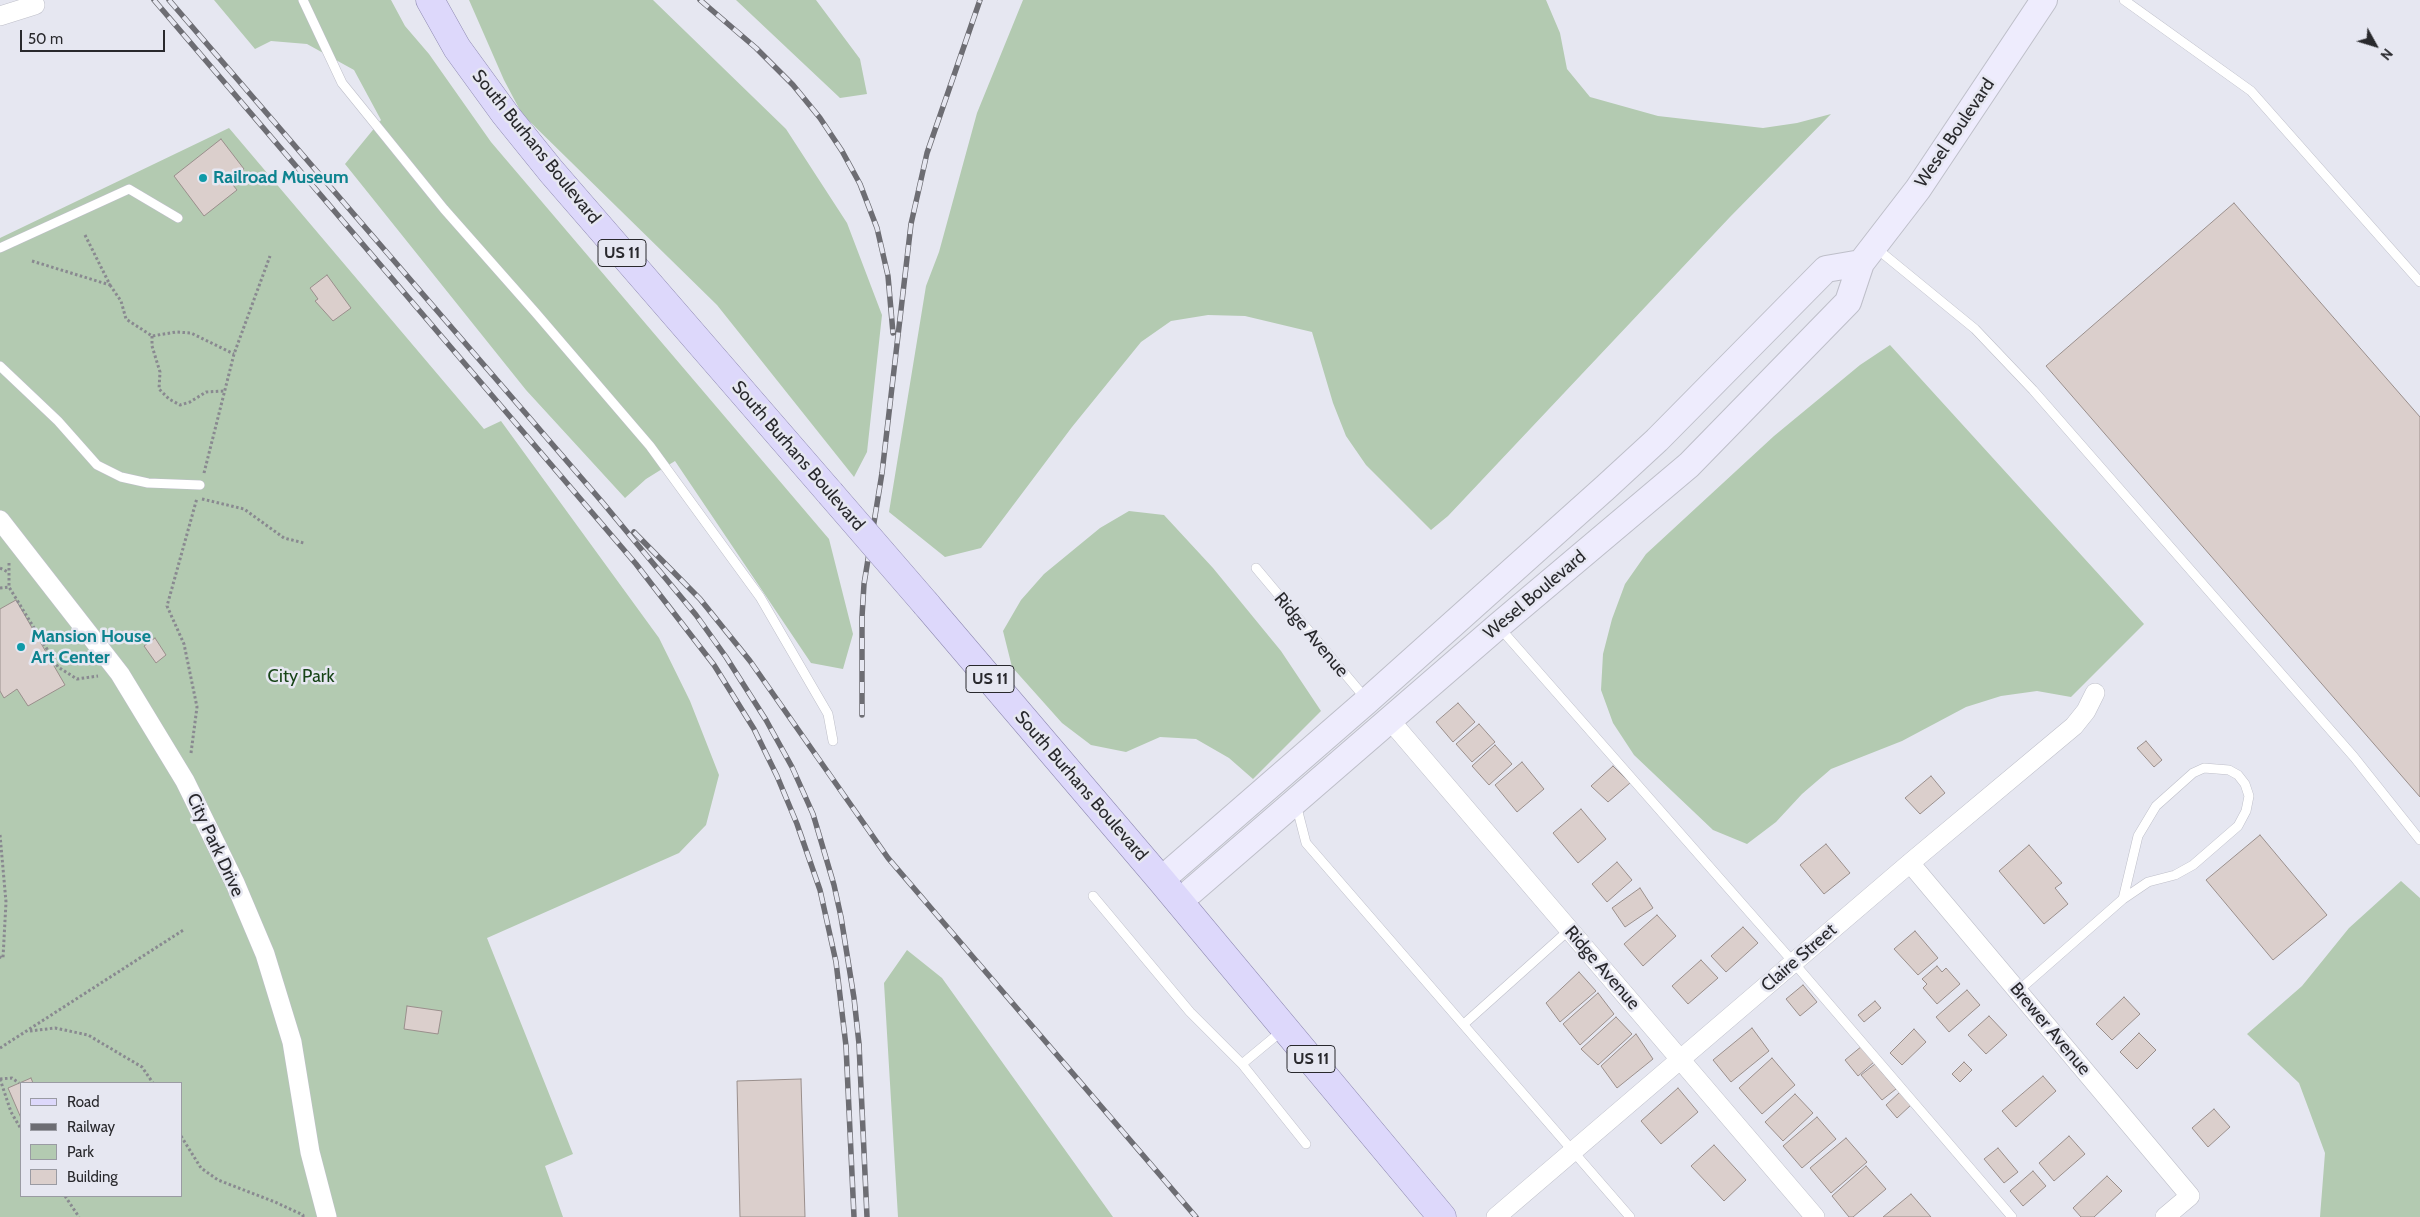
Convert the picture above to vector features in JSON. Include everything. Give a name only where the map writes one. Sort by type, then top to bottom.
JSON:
[{"type":"main road","name":"South Burhans Boulevard","points":[[430,0],[457,48],[505,114],[551,171],[926,604],[1179,902]]},
{"type":"main road","name":"Wesel Boulevard","points":[[1179,902],[1389,719],[1689,465],[1848,302],[1868,255],[1918,189],[2044,0]]},
{"type":"main road","name":"Wesel Boulevard","points":[[1161,880],[1368,701],[1657,440],[1826,269],[1868,255]]},
{"type":"main road","name":"US 11","points":[[1179,902],[1442,1217]]},
{"type":"street","points":[[0,16],[35,4]]},
{"type":"street","name":"City Park Drive","points":[[0,520],[126,683],[185,781],[235,883],[265,954],[292,1042],[310,1152],[327,1217]]},
{"type":"street","name":"Claire Street","points":[[1496,1217],[1910,863],[2074,726],[2095,693]]},
{"type":"street","name":"Ridge Avenue","points":[[1389,719],[1816,1217]]},
{"type":"street","name":"Brewer Avenue","points":[[1910,863],[2190,1196],[2165,1217]]},
{"type":"lane","points":[[302,0],[342,83],[444,210],[650,446],[760,597],[828,714],[833,741]]},
{"type":"lane","points":[[2124,0],[2251,91],[2420,282]]},
{"type":"lane","points":[[0,248],[129,189],[178,218]]},
{"type":"lane","points":[[1868,255],[1975,329],[2034,390],[2347,750],[2420,840]]},
{"type":"lane","points":[[0,366],[58,421],[97,465],[121,477],[148,483],[200,485]]},
{"type":"lane","name":"Ridge Avenue","points":[[1256,568],[1368,701]]},
{"type":"lane","points":[[1498,626],[1794,963],[2012,1217]]},
{"type":"lane","points":[[2018,991],[2123,899],[2148,882],[2175,875],[2193,865],[2238,826],[2246,811],[2249,796],[2245,784],[2238,775],[2229,770],[2204,768],[2193,774],[2156,806],[2138,836],[2123,899]]},
{"type":"lane","points":[[1295,800],[1306,843],[1574,1150],[1630,1217]]},
{"type":"lane","points":[[1093,896],[1190,1012],[1242,1064],[1306,1144]]},
{"type":"lane","points":[[1464,1024],[1569,930]]},
{"type":"lane","points":[[1242,1064],[1285,1028]]},
{"type":"path","points":[[84,235],[110,285],[121,301],[126,319],[152,336],[176,332],[191,334],[234,354]]},
{"type":"path","points":[[190,760],[196,707],[184,644],[167,606],[234,354],[270,256]]},
{"type":"path","points":[[32,261],[110,285]]},
{"type":"path","points":[[152,336],[152,346],[160,372],[159,390],[169,399],[180,405],[190,402],[206,392],[224,391]]},
{"type":"path","points":[[197,498],[244,509],[284,538],[304,543]]},
{"type":"path","points":[[14,538],[8,572],[9,587],[58,667],[77,679],[106,675],[126,683]]},
{"type":"path","points":[[0,568],[8,572]]},
{"type":"path","points":[[0,588],[9,587]]},
{"type":"path","points":[[0,835],[6,902],[3,958],[0,957]]},
{"type":"path","points":[[0,1048],[185,930]]},
{"type":"path","points":[[27,1031],[55,1028],[88,1035],[142,1068],[152,1082]]},
{"type":"path","points":[[19,1083],[12,1078],[0,1079],[11,1112],[20,1127]]},
{"type":"path","points":[[182,1138],[201,1168],[218,1180],[303,1214],[303,1217]]},
{"type":"path","points":[[66,1197],[80,1217]]},
{"type":"green space","points":[[214,0],[391,0],[405,26],[429,54],[491,142],[829,539],[853,634],[843,669],[811,663],[675,461],[646,479],[625,498],[526,390],[345,164],[381,120],[354,70],[307,44],[271,41],[255,49]]},
{"type":"green space","points":[[469,0],[653,0],[786,129],[847,223],[882,315],[867,452],[854,477],[717,305],[522,114],[504,80]]},
{"type":"green space","points":[[736,0],[816,0],[860,59],[867,94],[840,98]]},
{"type":"green space","points":[[1023,0],[1546,0],[1560,33],[1567,69],[1590,97],[1658,116],[1763,128],[1797,123],[1831,114],[1730,217],[1448,516],[1431,530],[1366,465],[1346,436],[1333,403],[1312,332],[1245,316],[1208,315],[1171,321],[1141,342],[1072,427],[981,548],[945,557],[889,512],[926,286],[939,252],[977,113]]},
{"type":"green space","name":"City Park","points":[[229,128],[484,429],[501,421],[659,638],[690,701],[719,775],[706,825],[679,853],[487,938],[573,1154],[545,1166],[563,1217],[0,1217],[0,238]]},
{"type":"green space","points":[[1890,345],[2144,624],[2071,697],[2037,691],[2001,696],[1966,707],[1902,741],[1831,769],[1802,794],[1776,822],[1747,844],[1713,830],[1634,755],[1613,723],[1601,690],[1603,654],[1612,619],[1625,584],[1646,554],[1774,436],[1860,365]]},
{"type":"green space","points":[[1129,511],[1164,515],[1213,568],[1281,651],[1321,711],[1253,779],[1229,758],[1196,739],[1160,737],[1126,752],[1091,745],[1062,723],[1012,667],[1003,631],[1021,600],[1044,574],[1100,528]]},
{"type":"green space","points":[[2401,881],[2420,898],[2420,1217],[2320,1217],[2325,1153],[2299,1083],[2247,1034],[2302,986],[2349,928]]},
{"type":"green space","points":[[907,950],[942,978],[1113,1217],[898,1217],[884,983]]},
{"type":"building","name":"Railroad Museum","points":[[221,139],[244,169],[229,180],[237,190],[204,216],[174,176]]},
{"type":"building","points":[[2234,203],[2420,417],[2420,797],[2046,366]]},
{"type":"building","points":[[327,275],[351,308],[333,321],[315,301],[318,299],[310,288]]},
{"type":"building","name":"Mansion House Art Center","points":[[16,600],[65,685],[28,706],[17,689],[4,698],[0,691],[0,609]]},
{"type":"building","points":[[155,638],[166,655],[156,663],[144,646]]},
{"type":"building","points":[[1458,703],[1475,722],[1453,742],[1436,722]]},
{"type":"building","points":[[1479,724],[1495,742],[1472,762],[1456,744]]},
{"type":"building","points":[[2146,741],[2162,760],[2154,767],[2137,748]]},
{"type":"building","points":[[1495,745],[1512,764],[1489,785],[1472,766]]},
{"type":"building","points":[[1522,762],[1544,789],[1517,812],[1495,785]]},
{"type":"building","points":[[1613,766],[1630,783],[1608,802],[1591,786]]},
{"type":"building","points":[[1931,776],[1945,793],[1920,814],[1905,798]]},
{"type":"building","points":[[1581,809],[1606,839],[1578,863],[1553,833]]},
{"type":"building","points":[[2260,835],[2327,915],[2273,960],[2206,880]]},
{"type":"building","points":[[1826,844],[1850,873],[1824,894],[1800,865]]},
{"type":"building","points":[[2029,845],[2062,883],[2055,888],[2068,904],[2044,924],[1999,871]]},
{"type":"building","points":[[1617,862],[1632,880],[1607,902],[1592,884]]},
{"type":"building","points":[[1640,888],[1653,908],[1625,927],[1612,908]]},
{"type":"building","points":[[1657,915],[1676,936],[1643,966],[1624,944]]},
{"type":"building","points":[[1743,927],[1758,943],[1726,972],[1711,956]]},
{"type":"building","points":[[1915,931],[1938,958],[1918,975],[1894,949]]},
{"type":"building","points":[[1701,960],[1718,978],[1688,1004],[1672,986]]},
{"type":"building","points":[[1937,966],[1942,972],[1946,968],[1960,984],[1937,1004],[1923,988],[1927,984],[1922,979]]},
{"type":"building","points":[[1579,972],[1596,991],[1560,1022],[1546,1003]]},
{"type":"building","points":[[1803,985],[1817,1002],[1800,1016],[1786,999]]},
{"type":"building","points":[[1967,990],[1980,1005],[1949,1032],[1936,1017]]},
{"type":"building","points":[[1598,993],[1614,1014],[1580,1045],[1563,1024]]},
{"type":"building","points":[[2124,997],[2140,1014],[2112,1040],[2096,1024]]},
{"type":"building","points":[[1875,1001],[1881,1008],[1864,1022],[1858,1015]]},
{"type":"building","points":[[407,1006],[442,1011],[438,1034],[404,1029]]},
{"type":"building","points":[[1989,1016],[2007,1035],[1986,1054],[1968,1035]]},
{"type":"building","points":[[1616,1017],[1632,1034],[1598,1065],[1581,1049]]},
{"type":"building","points":[[1752,1028],[1769,1051],[1731,1082],[1713,1060]]},
{"type":"building","points":[[1914,1029],[1926,1042],[1902,1065],[1890,1053]]},
{"type":"building","points":[[2139,1033],[2156,1050],[2137,1069],[2120,1052]]},
{"type":"building","points":[[1636,1034],[1653,1059],[1617,1088],[1601,1066]]},
{"type":"building","points":[[1862,1046],[1874,1062],[1858,1076],[1845,1060]]},
{"type":"building","points":[[1772,1058],[1795,1085],[1762,1114],[1739,1088]]},
{"type":"building","points":[[1964,1062],[1972,1070],[1960,1082],[1952,1074]]},
{"type":"building","points":[[1875,1064],[1896,1089],[1882,1100],[1861,1075]]},
{"type":"building","points":[[2043,1076],[2056,1091],[2016,1127],[2002,1111]]},
{"type":"building","points":[[31,1078],[33,1082],[22,1082]]},
{"type":"building","points":[[801,1079],[805,1217],[740,1217],[737,1081]]},
{"type":"building","points":[[20,1083],[20,1116],[8,1088]]},
{"type":"building","points":[[1678,1088],[1698,1112],[1661,1144],[1641,1121]]},
{"type":"building","points":[[1900,1092],[1911,1105],[1897,1118],[1886,1105]]},
{"type":"building","points":[[1795,1094],[1813,1113],[1783,1141],[1765,1122]]},
{"type":"building","points":[[2214,1109],[2230,1127],[2208,1147],[2192,1128]]},
{"type":"building","points":[[1817,1117],[1836,1139],[1802,1168],[1783,1146]]},
{"type":"building","points":[[2069,1136],[2085,1154],[2054,1181],[2039,1163]]},
{"type":"building","points":[[1846,1138],[1867,1162],[1831,1193],[1810,1168]]},
{"type":"building","points":[[1714,1145],[1746,1180],[1724,1201],[1691,1166]]},
{"type":"building","points":[[1998,1148],[2018,1172],[2004,1183],[1984,1159]]},
{"type":"building","points":[[1866,1166],[1886,1189],[1853,1217],[1849,1217],[1832,1196]]},
{"type":"building","points":[[2033,1171],[2046,1186],[2023,1206],[2010,1191]]},
{"type":"building","points":[[2107,1176],[2122,1191],[2094,1217],[2081,1217],[2073,1208]]},
{"type":"building","points":[[1911,1194],[1931,1217],[1883,1217]]},
{"type":"railway","points":[[154,0],[636,564],[714,665],[754,729],[777,776],[797,824],[820,890],[836,962],[846,1046],[854,1217]]},
{"type":"railway","points":[[169,0],[603,503],[696,615],[726,657],[766,720],[792,767],[813,814],[834,885],[841,917],[854,998],[859,1044],[867,1217]]},
{"type":"railway","points":[[700,0],[756,48],[793,85],[820,118],[842,151],[860,184],[877,228],[888,276],[893,333]]},
{"type":"railway","points":[[862,715],[864,584],[882,473],[911,224],[927,153],[980,0]]},
{"type":"railway","points":[[634,532],[700,599],[750,661],[888,858],[1196,1217]]},
{"type":"place","name":"Railroad Museum","points":[[203,178]]},
{"type":"place","name":"Mansion House Art Center","points":[[21,647]]}]
